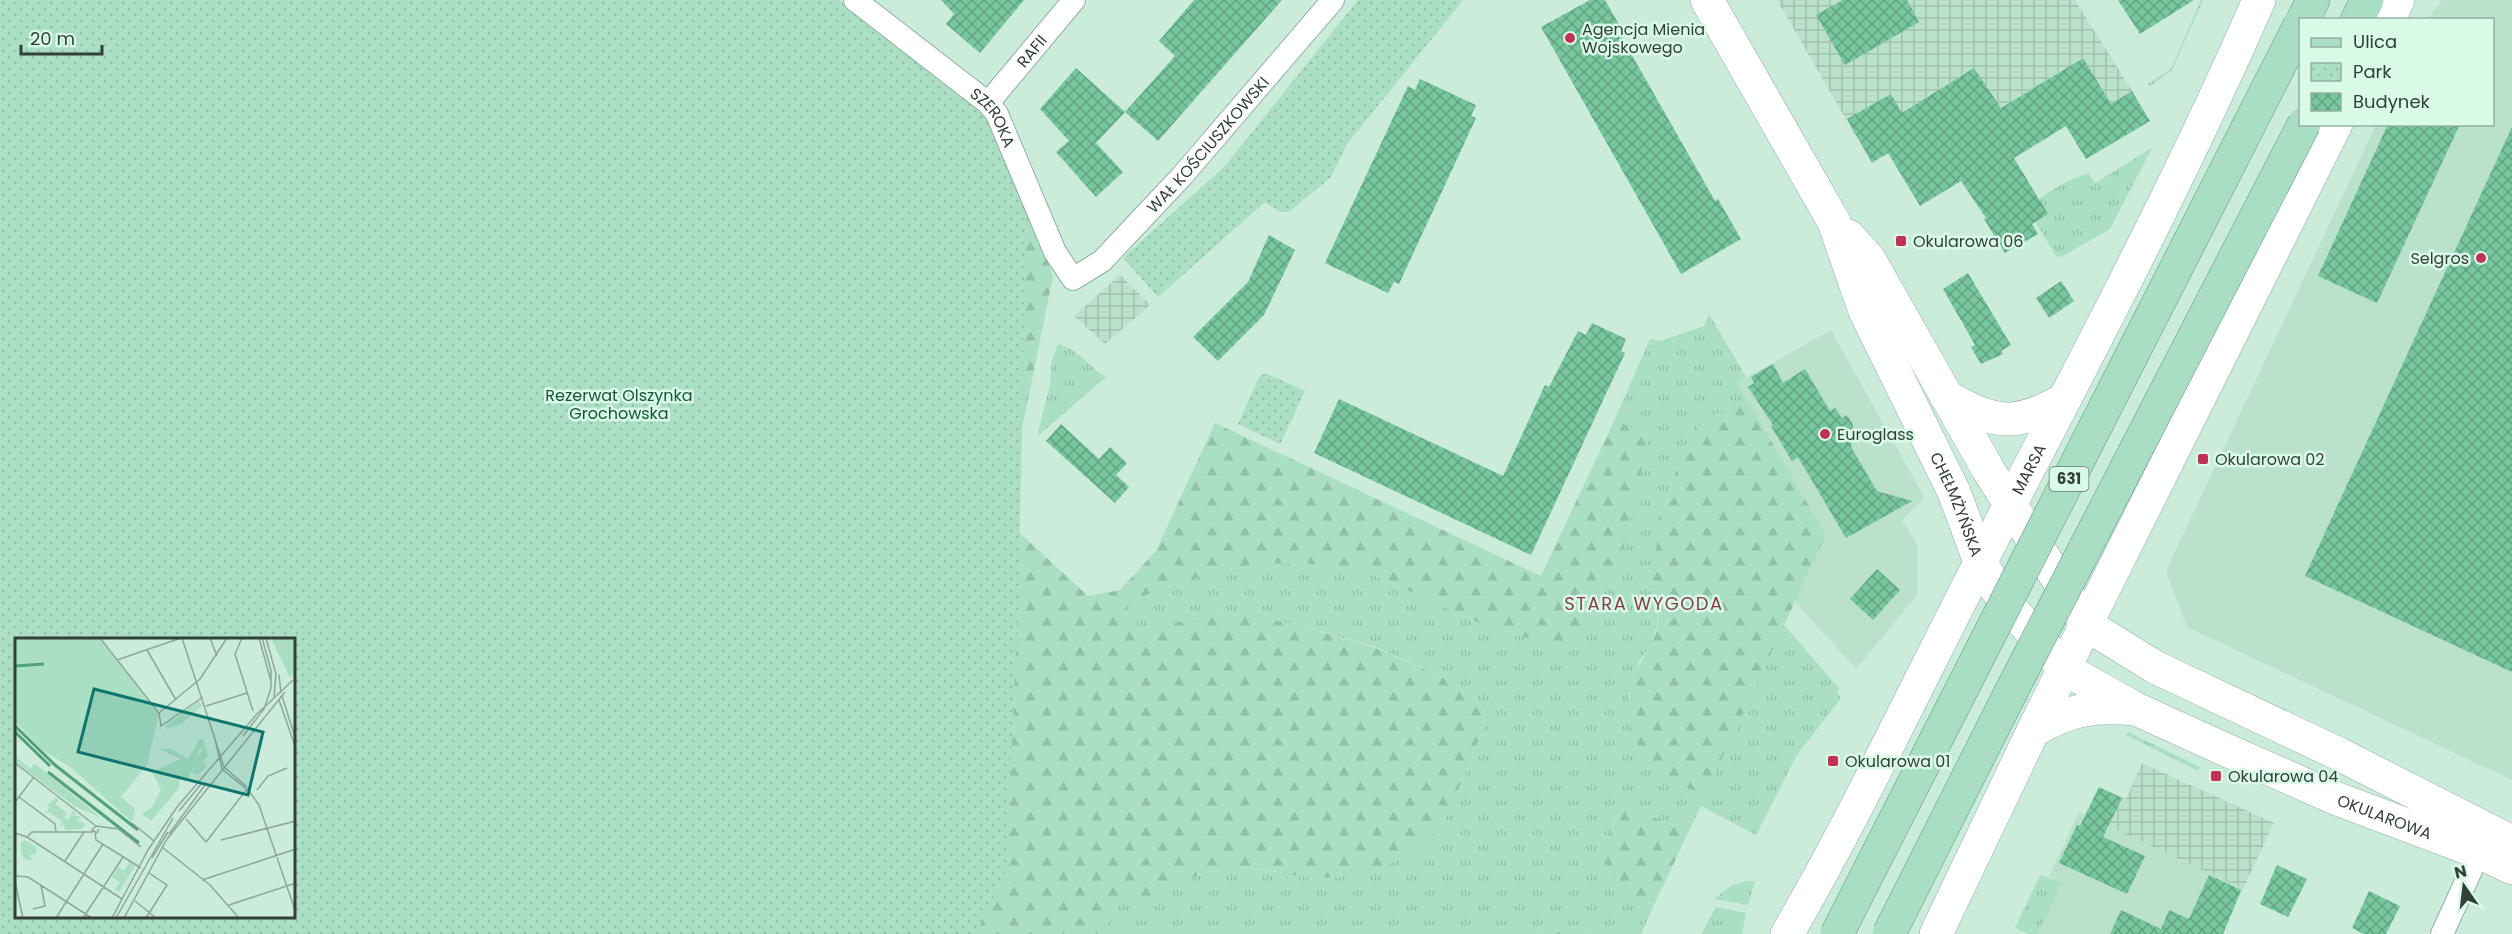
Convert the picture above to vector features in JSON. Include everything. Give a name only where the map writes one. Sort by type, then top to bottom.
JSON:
[{"type":"main road","points":[[2304,18],[2313,0]]},
{"type":"main road","points":[[2358,18],[2367,0]]},
{"type":"main road","name":"631","points":[[1837,934],[2299,29]]},
{"type":"main road","name":"631","points":[[1889,934],[2073,570],[2303,126]]},
{"type":"street","name":"SZEROKA","points":[[855,0],[988,103],[1002,124],[1055,252],[1073,279]]},
{"type":"street","name":"RAFII","points":[[988,103],[1074,0]]},
{"type":"street","name":"WAŁ KOŚCIUSZKOWSKI","points":[[1073,279],[1102,261],[1182,176],[1333,0]]},
{"type":"street","name":"CHEŁMŻYŃSKA","points":[[1707,0],[1834,222],[1865,311],[1954,492],[1980,562],[2004,601],[2065,669]]},
{"type":"street","name":"MARSA","points":[[1787,934],[1819,878],[2193,147],[2259,0]]},
{"type":"street","points":[[2390,18],[2398,0]]},
{"type":"street","points":[[1936,934],[2033,731],[2335,126]]},
{"type":"street","name":"CHEŁMŻYŃSKA","points":[[1834,222],[1869,259],[1946,396],[2087,625]]},
{"type":"street","points":[[1946,396],[1971,411],[2012,420],[2039,415],[2065,399]]},
{"type":"street","name":"OKULAROWA","points":[[2087,625],[2155,667],[2338,754],[2494,842],[2512,868]]},
{"type":"street","name":"OKULAROWA","points":[[2065,669],[2136,709],[2335,798],[2494,842]]},
{"type":"street","points":[[2033,731],[2055,718],[2076,710],[2109,707],[2136,709]]},
{"type":"street","points":[[2442,934],[2494,842]]},
{"type":"shaded area","points":[[1777,0],[2075,0],[2132,91],[2111,104],[2082,58],[2001,108],[1974,69],[1858,140]]},
{"type":"shaded area","points":[[2442,0],[2512,0],[2512,780],[2187,627],[2166,571],[2376,126],[2494,126],[2494,18],[2429,18]]},
{"type":"shaded area","points":[[1120,275],[1150,305],[1105,344],[1074,316]]},
{"type":"shaded area","points":[[1831,330],[1924,497],[1902,521],[1918,545],[1917,595],[1856,669],[1795,602],[1826,535],[1737,383]]},
{"type":"shaded area","points":[[2142,763],[2274,823],[2243,889],[2085,815],[2099,787],[2126,799]]},
{"type":"shaded area","points":[[2079,812],[2243,889],[2223,934],[2037,934],[2061,883],[2049,877]]},
{"type":"green space","name":"Rezerwat Olszynka Grochowska","points":[[0,0],[839,0],[1025,201],[1053,276],[1022,429],[1009,523],[1088,596],[1120,590],[1156,551],[1215,423],[1541,576],[1615,419],[1648,438],[1628,535],[1618,559],[1581,627],[1557,647],[1482,624],[1369,573],[1303,563],[1260,564],[1216,572],[1155,591],[1125,605],[1134,630],[1213,616],[1247,614],[1297,625],[1373,647],[1446,679],[1478,700],[1485,712],[1484,728],[1443,825],[1415,851],[1379,869],[1340,877],[1311,878],[1252,867],[1205,872],[1157,895],[1116,901],[1108,934],[0,934]]},
{"type":"green space","name":"Rezerwat Olszynka Grochowska","points":[[0,0],[839,0],[992,119],[1025,201],[1022,429],[1018,610],[1006,871],[976,934],[0,934]]},
{"type":"green space","points":[[1358,0],[1463,0],[1347,144],[1331,177],[1289,212],[1280,212],[1265,202],[1158,297],[1123,258],[1225,166]]},
{"type":"green space","points":[[2201,0],[2203,0],[2172,70],[2150,86],[2148,84],[2171,69]]},
{"type":"green space","points":[[2152,148],[2110,229],[2061,257],[2056,256],[2029,211],[2035,204],[2055,188],[2088,173],[2095,183]]},
{"type":"green space","points":[[1709,314],[1746,377],[1737,383],[1749,403],[1723,412],[1688,443],[1674,476],[1659,535],[1656,601],[1658,621],[1652,643],[1639,662],[1628,698],[1706,793],[1784,625],[1839,688],[1837,692],[1841,698],[1797,755],[1756,835],[1701,806],[1689,831],[1629,808],[1614,819],[1606,864],[1614,888],[1654,905],[1641,934],[1592,934],[1577,928],[1552,928],[1536,934],[1108,934],[1116,901],[1157,895],[1205,872],[1252,867],[1281,873],[1443,825],[1484,728],[1485,712],[1478,700],[1446,679],[1373,646],[1247,614],[1213,616],[1134,630],[1125,605],[1155,591],[1216,572],[1260,564],[1303,563],[1369,573],[1482,624],[1557,646],[1648,438],[1615,419],[1650,339],[1661,341],[1704,326]]},
{"type":"green space","points":[[1058,344],[1072,350],[1106,377],[1039,435],[1050,384],[1052,360]]},
{"type":"green space","points":[[1265,373],[1305,391],[1280,444],[1238,424],[1259,378]]},
{"type":"green space","points":[[1749,403],[1826,535],[1706,793],[1686,788],[1669,779],[1643,754],[1630,720],[1629,700],[1636,672],[1657,630],[1658,616],[1651,583],[1651,570],[1667,500],[1679,462],[1696,431],[1706,420],[1721,412]]},
{"type":"green space","points":[[2128,732],[2200,767],[2198,771],[2126,735]]},
{"type":"green space","points":[[1629,808],[1689,831],[1654,905],[1614,888],[1606,864],[1608,844],[1618,811]]},
{"type":"green space","points":[[2040,875],[2062,883],[2037,934],[2028,934],[2015,928]]},
{"type":"green space","points":[[1746,881],[1755,881],[1748,905],[1714,899],[1731,886]]},
{"type":"green space","points":[[1716,907],[1746,913],[1742,934],[1701,934]]},
{"type":"green space","points":[[1552,928],[1577,928],[1592,934],[1536,934]]},
{"type":"building","points":[[941,0],[1024,0],[980,53],[946,24],[954,14]]},
{"type":"building","points":[[1194,0],[1282,0],[1158,141],[1125,112],[1175,56],[1159,41]]},
{"type":"building","points":[[1590,0],[1605,0],[1624,33],[1621,36],[1715,201],[1718,199],[1741,239],[1681,274],[1541,27]]},
{"type":"building","points":[[1843,0],[1907,0],[1919,22],[1845,65],[1816,15]]},
{"type":"building","points":[[2118,0],[2194,0],[2140,34]]},
{"type":"building","points":[[2083,58],[2111,104],[2132,91],[2150,121],[2086,159],[2066,126],[2014,158],[2048,214],[2032,224],[2038,234],[2005,253],[1984,219],[1986,218],[1961,181],[1920,206],[1888,153],[1872,163],[1847,119],[1891,94],[1902,113],[1974,68],[2001,108]]},
{"type":"building","points":[[1076,68],[1125,112],[1096,143],[1123,172],[1096,197],[1056,152],[1069,141],[1040,109]]},
{"type":"building","points":[[1420,79],[1476,105],[1471,116],[1476,118],[1399,284],[1394,282],[1388,293],[1325,263],[1408,86],[1415,90]]},
{"type":"building","points":[[2387,126],[2459,126],[2377,303],[2318,276]]},
{"type":"building","points":[[2512,127],[2512,672],[2305,576]]},
{"type":"building","points":[[1269,235],[1295,250],[1264,315],[1218,361],[1193,337],[1248,282]]},
{"type":"building","points":[[1968,273],[2011,345],[2001,351],[2003,354],[1981,364],[1971,347],[1975,345],[1943,289]]},
{"type":"building","points":[[2061,281],[2074,301],[2049,318],[2036,298]]},
{"type":"building","points":[[1592,323],[1626,339],[1621,351],[1625,353],[1531,555],[1314,453],[1339,399],[1503,476],[1545,385],[1549,387],[1578,331],[1586,335]]},
{"type":"building","points":[[1773,364],[1783,383],[1805,369],[1830,411],[1835,408],[1842,418],[1847,415],[1853,425],[1851,447],[1877,491],[1912,501],[1846,538],[1798,457],[1792,461],[1771,426],[1773,425],[1748,387],[1754,383],[1751,377]]},
{"type":"building","points":[[1061,424],[1099,459],[1110,447],[1127,463],[1116,475],[1129,487],[1115,503],[1046,441]]},
{"type":"building","points":[[1877,569],[1900,590],[1873,620],[1850,599]]},
{"type":"building","points":[[2099,787],[2122,798],[2103,837],[2145,856],[2127,894],[2059,863]]},
{"type":"building","points":[[2277,865],[2307,879],[2288,917],[2260,904]]},
{"type":"building","points":[[2209,875],[2241,890],[2223,934],[2110,934],[2121,910],[2161,929],[2169,910],[2189,919]]},
{"type":"building","points":[[2369,891],[2400,906],[2386,934],[2364,934],[2352,928]]},
{"type":"place","name":"Agencja Mienia Wojskowego","points":[[1570,38]]},
{"type":"place","name":"Okularowa 06","points":[[1901,241]]},
{"type":"place","name":"Selgros","points":[[2481,258]]},
{"type":"place","name":"Euroglass","points":[[1825,434]]},
{"type":"place","name":"Okularowa 02","points":[[2203,459]]},
{"type":"place","name":"Okularowa 01","points":[[1833,761]]},
{"type":"place","name":"Okularowa 04","points":[[2216,776]]},
{"type":"district","name":"STARA WYGODA","points":[[1644,604]]}]
